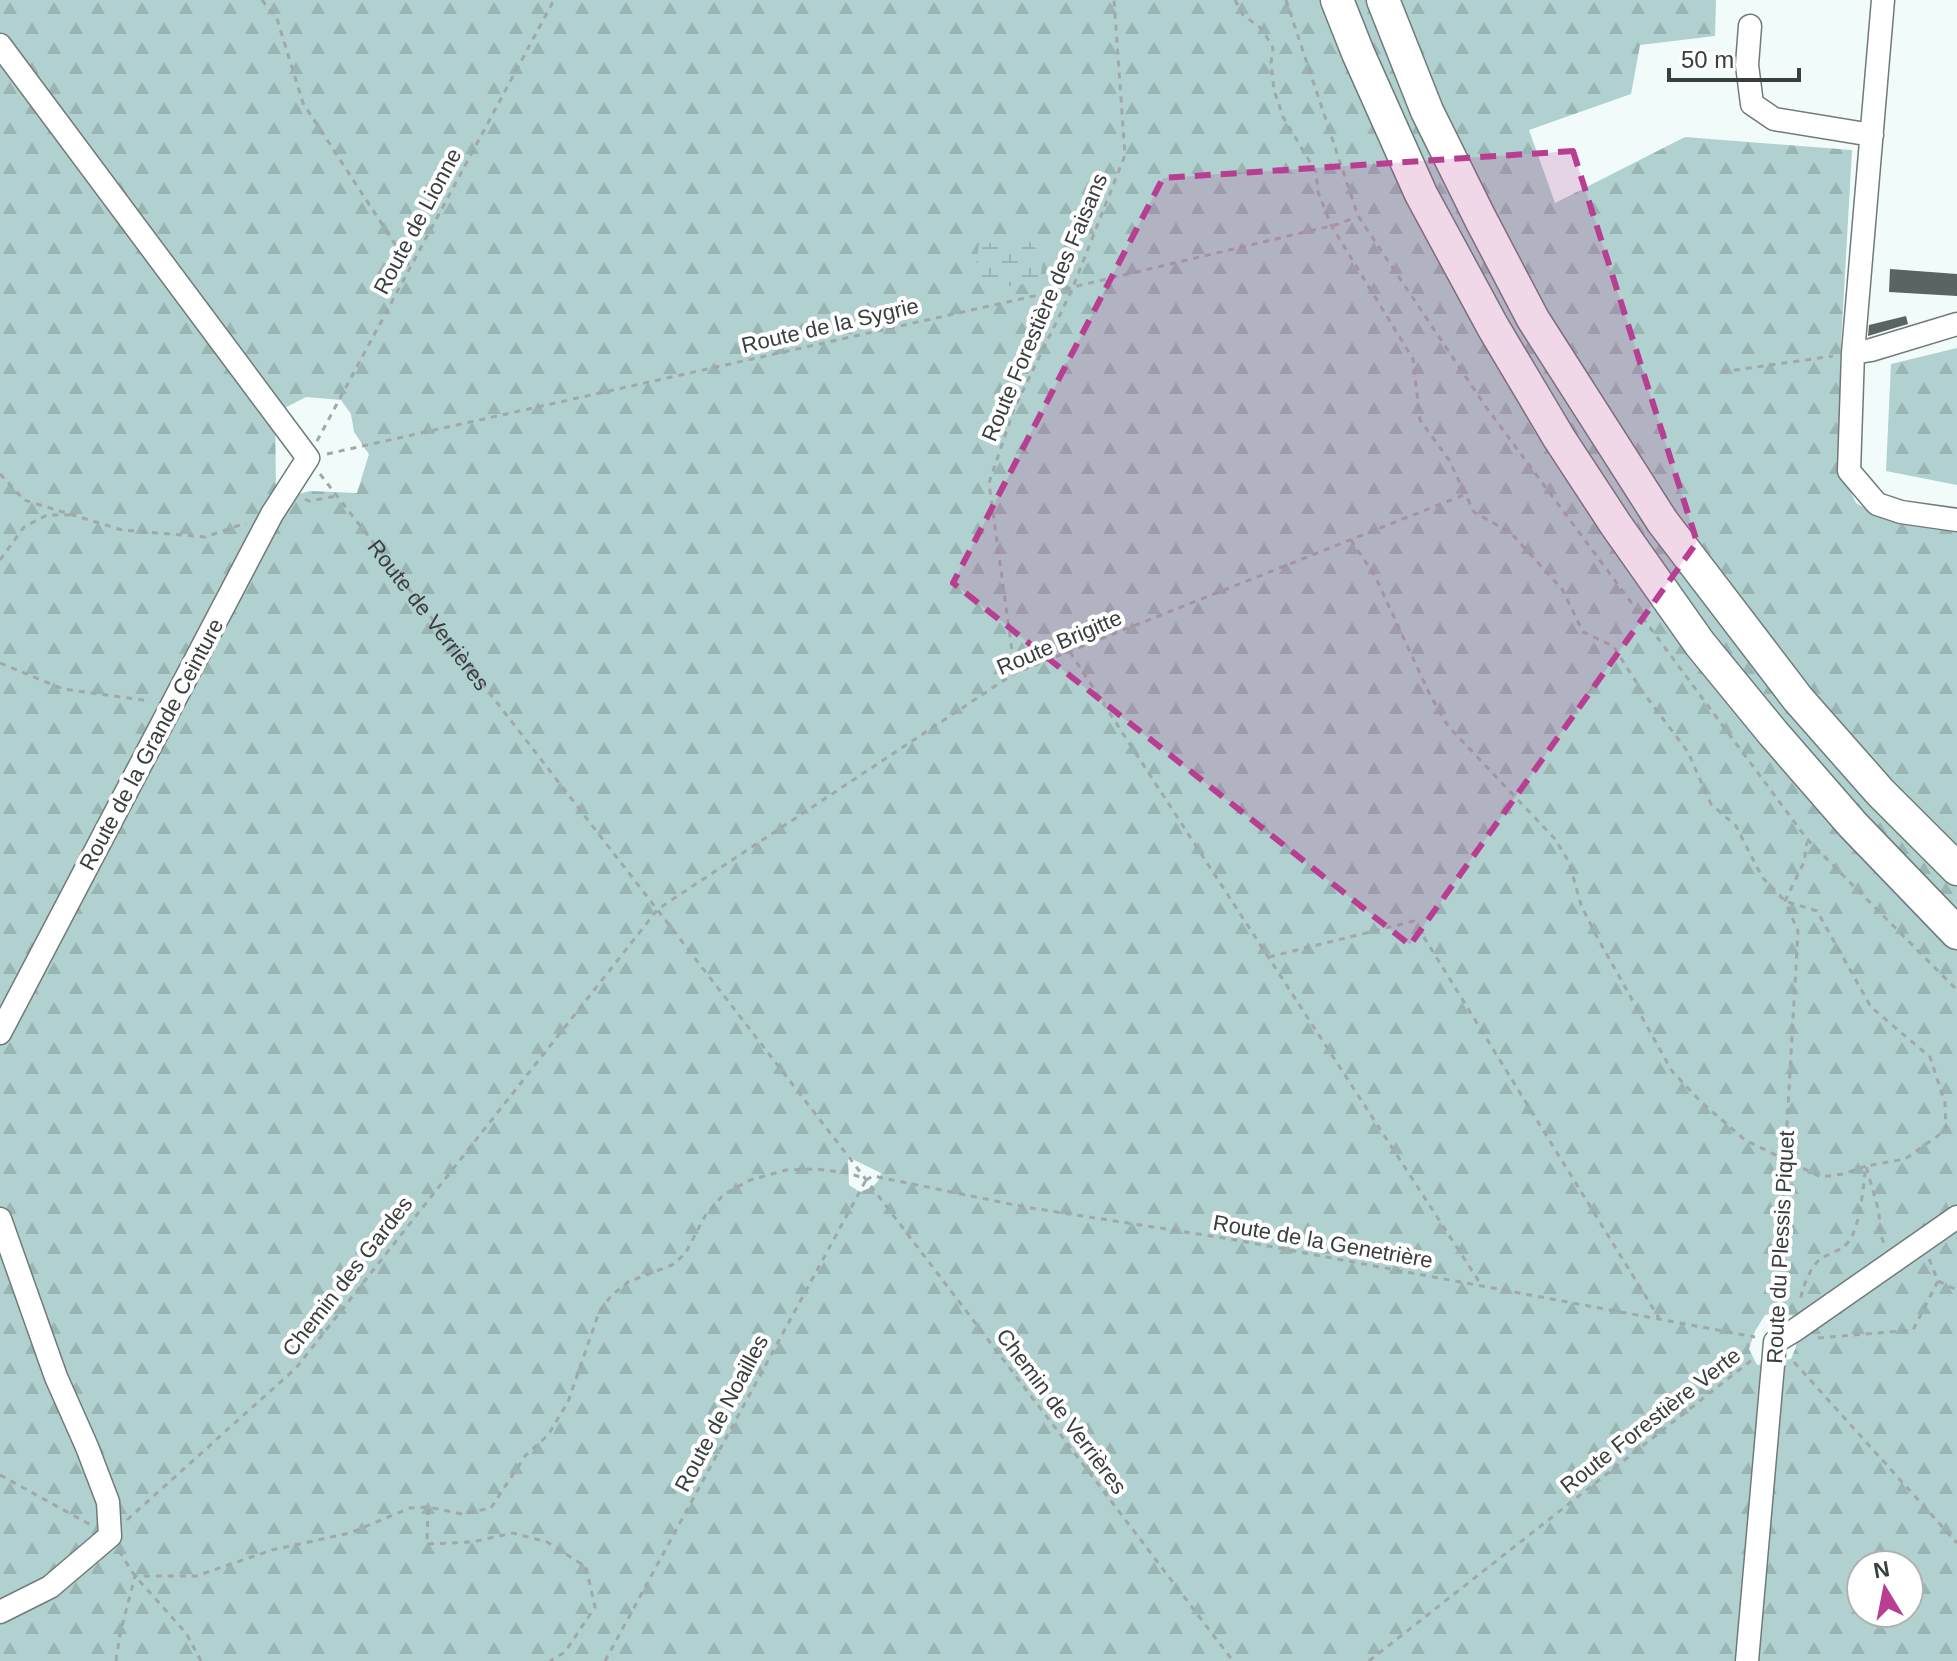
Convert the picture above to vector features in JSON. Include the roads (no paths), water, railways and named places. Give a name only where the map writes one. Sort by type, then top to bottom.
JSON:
[{"type":"highway","points":[[1337,0],[1421,194],[1493,327],[1559,438],[1616,525],[1700,644],[1773,733],[1853,825],[1957,933]]},
{"type":"highway","points":[[1383,0],[1427,111],[1533,319],[1662,521],[1798,699],[1880,792],[1957,869]]},
{"type":"street","points":[[1883,0],[1853,353],[1849,471],[1877,504],[1901,512],[1957,520]]},
{"type":"street","points":[[1750,26],[1747,65],[1752,104],[1774,119],[1872,135]]},
{"type":"street","name":"Route de la Grande Ceinture","points":[[0,45],[308,458],[272,514],[0,1033]]},
{"type":"street","points":[[1853,353],[1957,324]]},
{"type":"street","name":"Route du Plessis Piquet","points":[[1747,1661],[1775,1342],[1957,1217]]},
{"type":"street","points":[[0,1219],[56,1377],[108,1502],[110,1536],[50,1587],[0,1612]]}]
